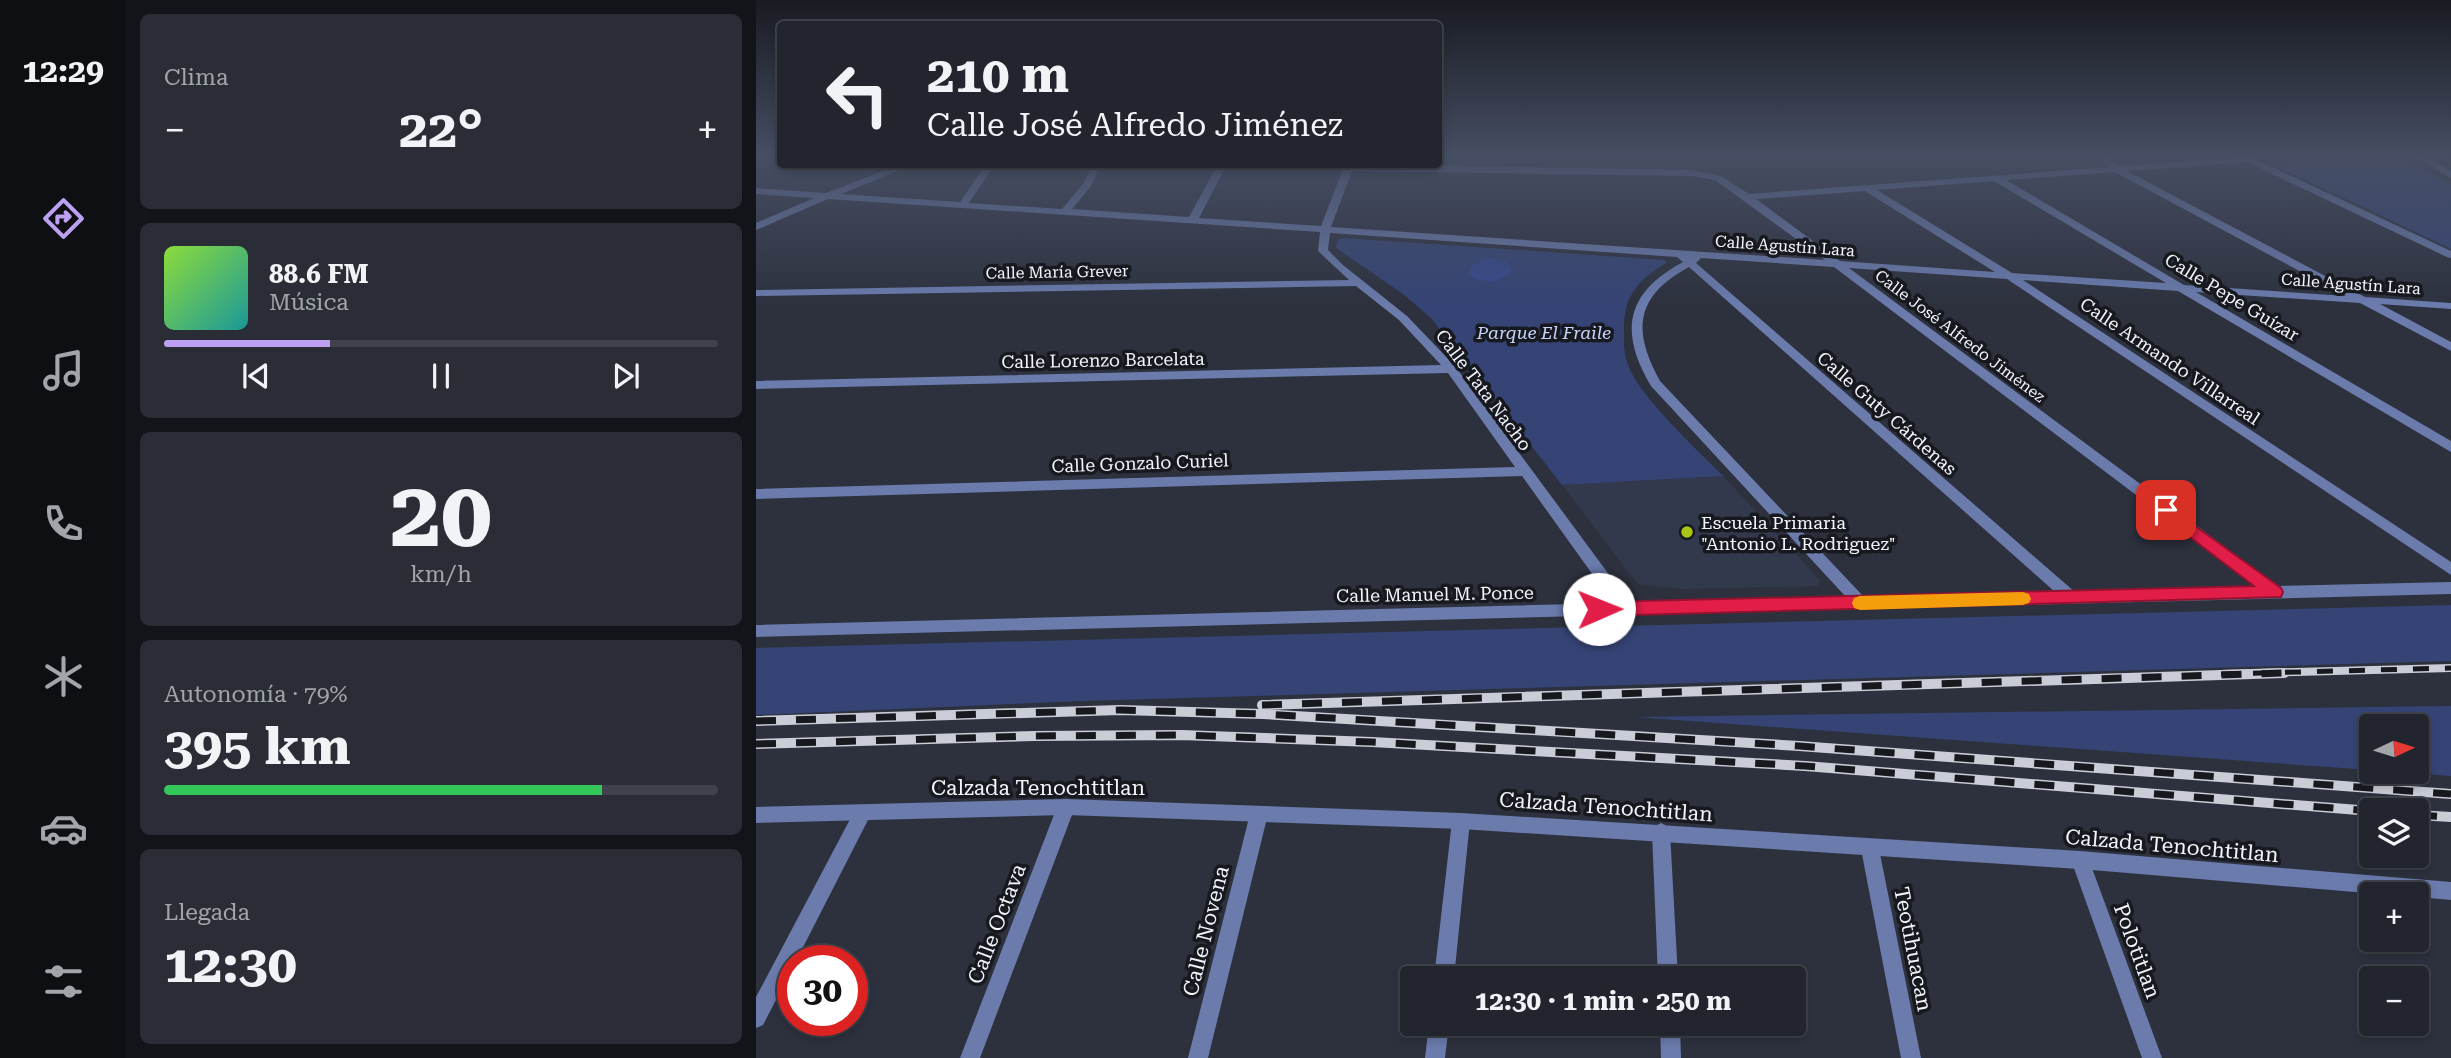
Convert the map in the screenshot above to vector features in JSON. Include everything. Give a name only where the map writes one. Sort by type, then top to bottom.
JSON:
[{"type":"street","points":[[756,227],[803,206]]},
{"type":"street","name":"Calle Agustín Lara","points":[[982,206],[1690,258],[1840,265],[2451,306]]},
{"type":"street","points":[[1065,212],[1070,206]]},
{"type":"street","points":[[1192,222],[1200,206]]},
{"type":"street","points":[[1325,230],[1334,206]]},
{"type":"street","name":"Calle José Alfredo Jiménez","points":[[1760,206],[2275,592]]},
{"type":"street","name":"Calle Armando Villarreal","points":[[1897,206],[2011,277],[2451,569]]},
{"type":"street","name":"Calle Pepe Guízar","points":[[2043,206],[2451,447]]},
{"type":"street","points":[[2186,206],[2451,347]]},
{"type":"street","points":[[2348,206],[2451,255]]},
{"type":"street","name":"Calle Tata Nacho","points":[[1325,230],[1324,251],[1358,283],[1403,318],[1451,369],[1626,609]]},
{"type":"street","points":[[1690,258],[1660,279],[1643,297],[1637,325],[1642,358],[1647,369],[1655,383],[1860,603]]},
{"type":"street","name":"Calle Guty Cárdenas","points":[[1690,258],[2071,597]]},
{"type":"street","name":"Calle María Grever","points":[[756,293],[1358,283]]},
{"type":"street","name":"Calle Lorenzo Barcelata","points":[[756,384],[1451,369]]},
{"type":"street","name":"Calle Gonzalo Curiel","points":[[756,494],[1524,471]]},
{"type":"street","name":"Calle Manuel M. Ponce","points":[[756,631],[2451,588]]},
{"type":"street","name":"Calzada Tenochtitlan","points":[[756,815],[1066,807],[1461,821],[1661,832],[1870,849],[2080,860],[2451,891]]},
{"type":"street","name":"Calle Octava","points":[[970,1058],[1066,807]]},
{"type":"street","points":[[756,1018],[862,814]]},
{"type":"street","name":"Calle Novena","points":[[1198,1058],[1259,814]]},
{"type":"street","points":[[1445,966],[1461,821]]},
{"type":"street","points":[[1661,832],[1667,966]]},
{"type":"street","name":"Teotihuacan","points":[[1870,849],[1912,1058]]},
{"type":"street","name":"Polotitlan","points":[[2080,860],[2152,1058]]},
{"type":"street","points":[[1435,1058],[1438,1036]]},
{"type":"street","points":[[1670,1036],[1671,1058]]},
{"type":"shaded area","points":[[1489,258],[1507,262],[1512,270],[1510,274],[1493,282],[1474,279],[1469,272],[1472,265]]},
{"type":"shaded area","name":"Escuela Primaria \"Antonio L. Rodriguez\"","points":[[1723,476],[1820,580],[1818,586],[1682,589],[1638,584],[1562,485]]},
{"type":"green space","points":[[2362,206],[2451,206],[2451,249]]},
{"type":"green space","name":"Parque El Fraile","points":[[1343,238],[1665,260],[1666,263],[1642,281],[1627,304],[1624,325],[1626,357],[1642,390],[1723,476],[1562,485],[1431,318],[1403,294],[1336,248],[1338,240]]},
{"type":"green space","points":[[2451,605],[2451,661],[1081,701],[756,715],[756,648]]},
{"type":"green space","points":[[2451,706],[2451,776],[2429,774],[2429,714],[2359,714],[2359,769],[1635,717]]},
{"type":"railway","points":[[2221,674],[2451,668]]},
{"type":"railway","points":[[1262,705],[2284,673]]},
{"type":"railway","points":[[756,721],[1120,710],[1263,714],[1799,746],[2451,794]]},
{"type":"railway","points":[[756,744],[1034,736],[1181,735],[1372,742],[1805,766],[2359,810]]},
{"type":"railway","points":[[2429,816],[2451,817]]},
{"type":"slow traffic","points":[[1860,603],[2023,599]]},
{"type":"place","name":"Escuela Primaria \"Antonio L. Rodriguez\"","points":[[1687,532]]},
{"type":"route","points":[[1599,609],[2275,592],[2166,510]]}]
